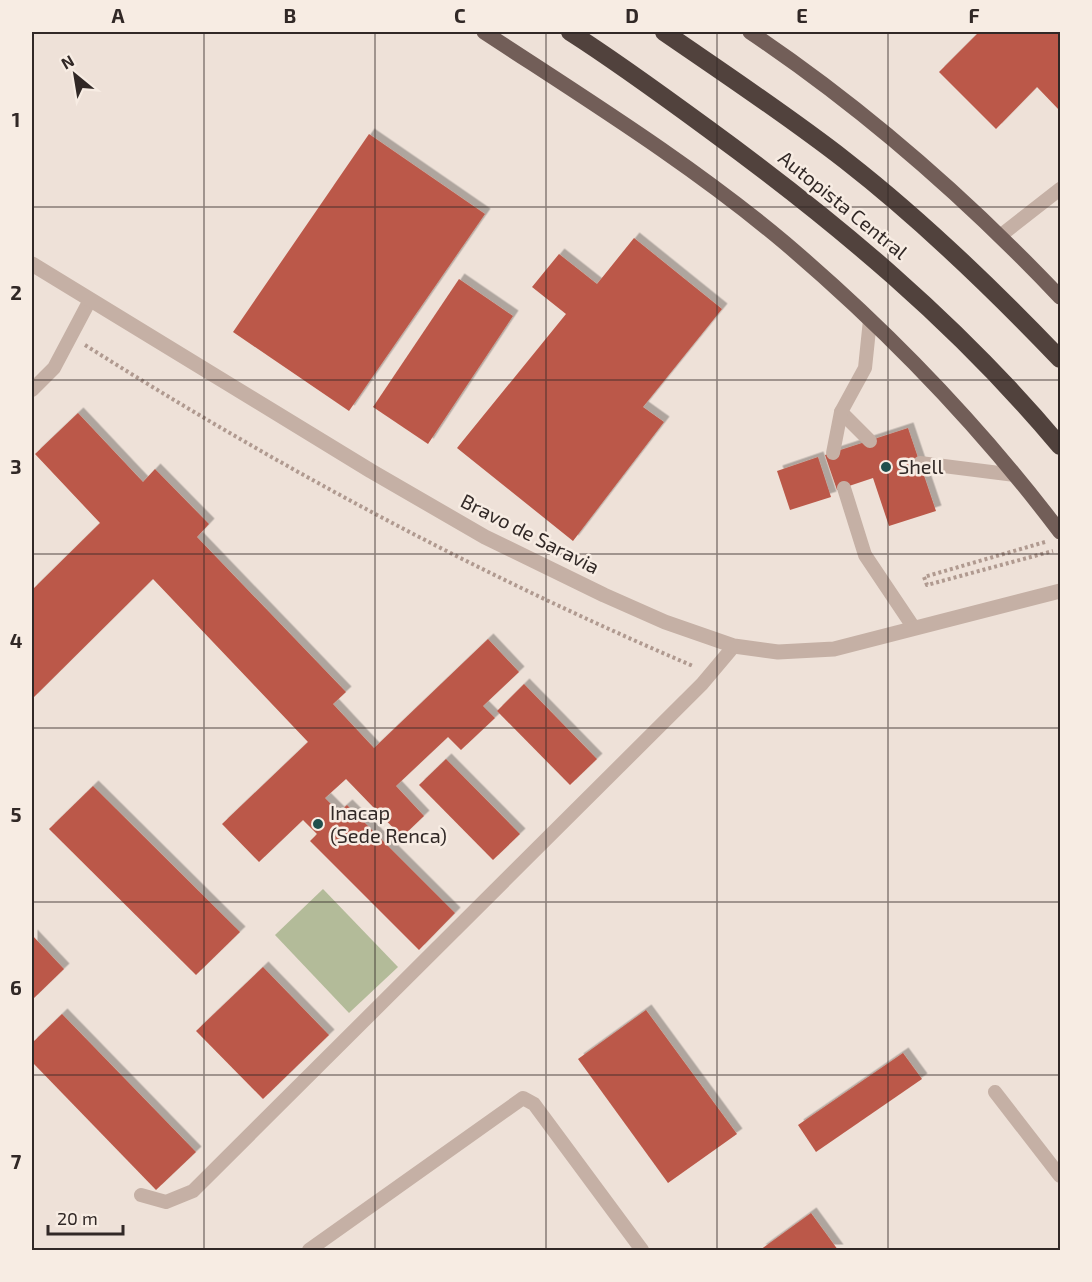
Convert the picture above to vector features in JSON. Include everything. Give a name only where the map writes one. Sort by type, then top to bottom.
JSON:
[{"type":"highway","name":"Autopista Central","points":[[570,32],[739,151],[870,254],[988,366],[1060,446]]},
{"type":"highway","name":"Autopista Central","points":[[664,32],[784,114],[847,162],[967,265],[1060,359]]},
{"type":"main road","points":[[484,32],[624,124],[732,201],[784,242],[870,320],[945,396],[1015,475],[1055,536]]},
{"type":"main road","points":[[750,32],[893,139],[1000,236],[1060,297]]},
{"type":"street","name":"Bravo de Saravia","points":[[32,264],[371,471],[485,537],[603,595],[665,622],[734,646],[778,652],[834,648],[1060,591]]},
{"type":"lane","points":[[1000,236],[1060,189]]},
{"type":"lane","points":[[32,390],[54,368],[90,300]]},
{"type":"lane","points":[[833,453],[841,412],[865,368],[870,320]]},
{"type":"lane","points":[[841,412],[870,441]]},
{"type":"lane","points":[[920,463],[1015,475]]},
{"type":"lane","points":[[844,488],[865,555],[914,628]]},
{"type":"lane","points":[[141,1195],[166,1202],[193,1191],[710,673],[734,646]]},
{"type":"lane","points":[[995,1092],[1060,1176]]},
{"type":"lane","points":[[309,1251],[524,1098],[534,1104],[642,1251]]},
{"type":"path","points":[[72,337],[278,463],[384,521],[567,611],[710,673]]},
{"type":"path","points":[[1055,536],[924,577],[927,585],[1060,549]]},
{"type":"green space","points":[[323,889],[398,967],[349,1013],[275,935]]},
{"type":"building","points":[[979,32],[1060,32],[1060,111],[1037,87],[996,129],[939,72]]},
{"type":"building","points":[[369,134],[485,214],[349,411],[233,332]]},
{"type":"building","points":[[634,238],[722,309],[643,407],[664,422],[573,541],[457,448],[566,314],[532,287],[559,254],[597,284]]},
{"type":"building","points":[[459,279],[513,316],[428,444],[373,407]]},
{"type":"building","points":[[78,413],[143,482],[155,469],[209,524],[197,537],[346,692],[333,704],[374,748],[488,639],[519,672],[483,706],[495,718],[461,750],[448,737],[396,786],[424,816],[402,837],[346,779],[325,798],[339,812],[347,805],[455,913],[419,950],[310,841],[317,834],[303,820],[259,862],[222,824],[308,742],[153,579],[32,699],[32,590],[100,523],[35,454]]},
{"type":"building","points":[[908,428],[936,511],[889,526],[873,478],[837,490],[825,455]]},
{"type":"building","points":[[818,457],[831,497],[790,510],[777,471]]},
{"type":"building","points":[[524,684],[597,759],[570,785],[497,711]]},
{"type":"building","points":[[446,759],[520,834],[493,860],[419,785]]},
{"type":"building","points":[[93,786],[240,932],[196,975],[49,829]]},
{"type":"building","points":[[32,935],[64,969],[32,1000]]},
{"type":"building","points":[[263,967],[329,1035],[263,1099],[196,1031]]},
{"type":"building","points":[[646,1010],[737,1134],[668,1183],[578,1059]]},
{"type":"building","points":[[62,1014],[196,1152],[156,1190],[32,1062],[32,1043]]},
{"type":"building","points":[[903,1053],[922,1079],[816,1152],[798,1125]]},
{"type":"building","points":[[811,1213],[838,1250],[760,1250]]},
{"type":"place","name":"Shell","points":[[886,467]]},
{"type":"place","name":"Inacap (Sede Renca)","points":[[318,824]]}]
